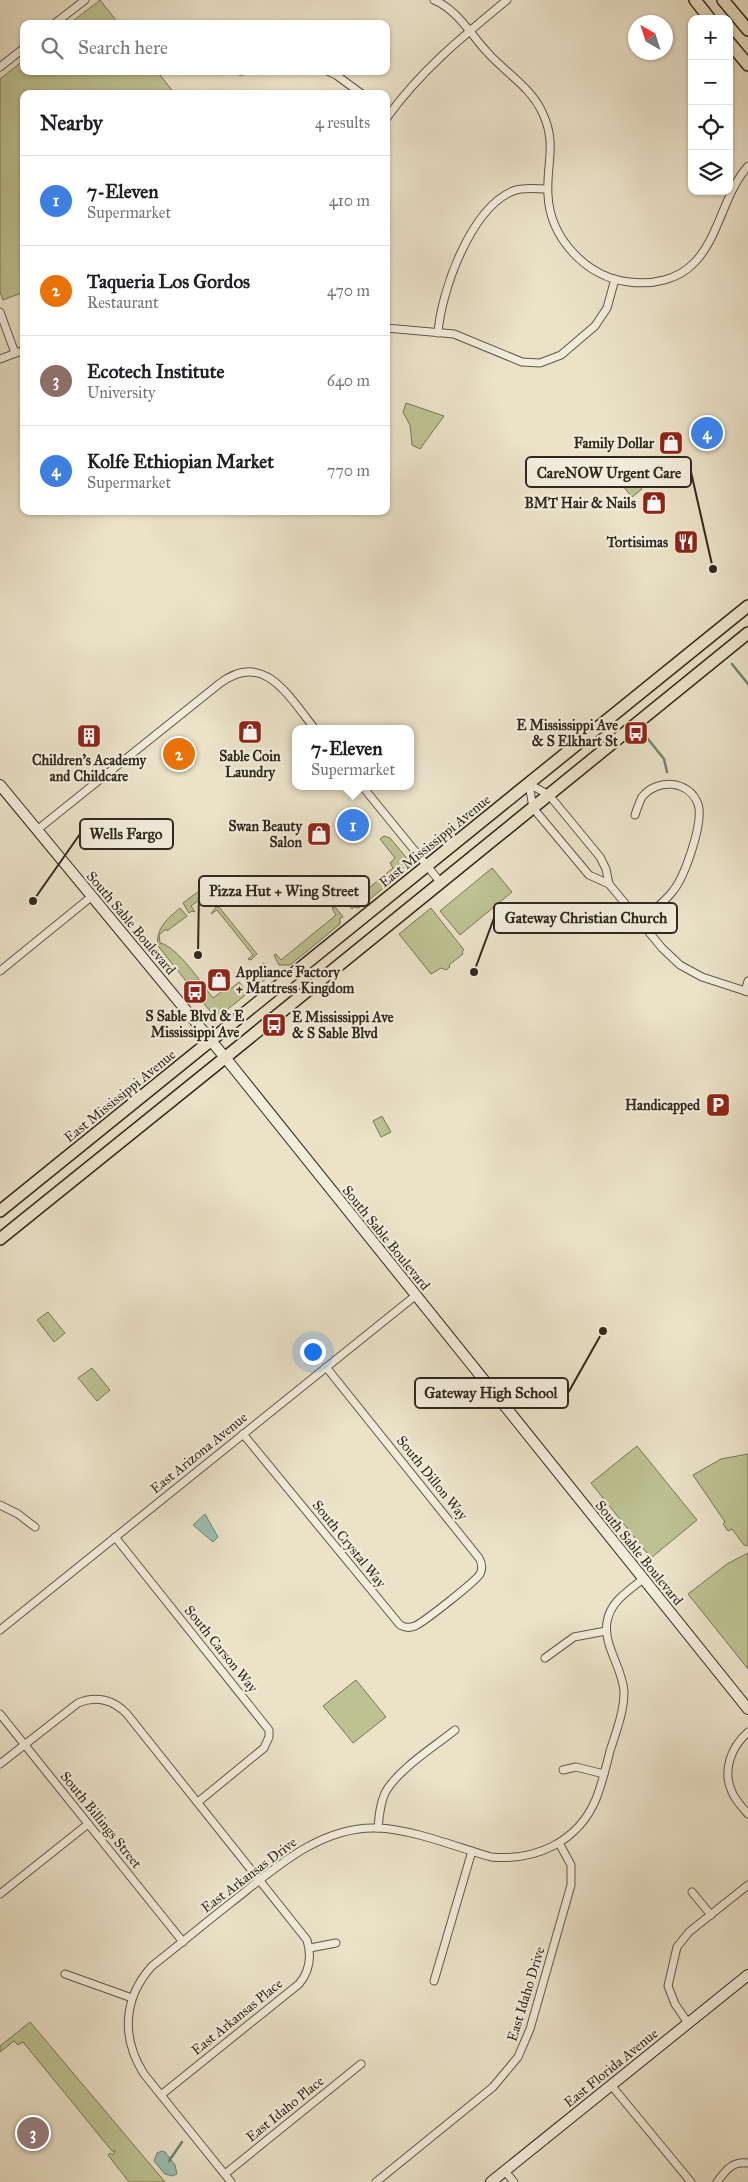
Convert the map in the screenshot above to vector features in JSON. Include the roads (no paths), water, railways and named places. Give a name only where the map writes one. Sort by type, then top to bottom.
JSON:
[{"type":"main road","points":[[695,0],[707,15]]},
{"type":"main road","points":[[723,0],[748,30]]},
{"type":"main road","points":[[733,47],[748,65]]},
{"type":"main road","name":"East Mississippi Avenue","points":[[0,1211],[212,1042],[748,606]]},
{"type":"main road","points":[[0,1239],[748,633]]},
{"type":"street","points":[[434,0],[454,12],[488,53],[527,90],[543,111],[548,124],[551,144],[547,189],[550,212],[555,226],[568,248],[590,267],[615,279],[641,283],[655,282],[677,275],[702,254],[733,187],[748,166]]},
{"type":"street","points":[[390,112],[427,69],[507,0]]},
{"type":"street","points":[[59,20],[80,1]]},
{"type":"street","points":[[0,67],[20,51]]},
{"type":"street","points":[[336,75],[357,90]]},
{"type":"street","points":[[438,333],[439,314],[465,242],[477,223],[504,196],[511,192],[522,189],[547,189]]},
{"type":"street","points":[[390,328],[454,334],[522,362],[540,363],[561,355],[595,326],[607,308],[615,279]]},
{"type":"street","points":[[0,312],[15,353]]},
{"type":"street","points":[[0,359],[20,351]]},
{"type":"street","points":[[37,830],[231,675],[241,672],[255,672],[271,678],[312,725]]},
{"type":"street","points":[[529,784],[549,795],[600,857],[606,869],[609,884]]},
{"type":"street","points":[[529,784],[533,808],[589,875],[609,884],[662,948],[680,965],[702,977],[747,992],[748,982]]},
{"type":"street","points":[[635,815],[642,797],[650,790],[668,784],[682,786],[689,791],[694,797],[700,812],[686,865],[678,883],[663,902],[640,921]]},
{"type":"street","name":"South Sable Boulevard","points":[[0,785],[225,1058],[748,1710]]},
{"type":"street","points":[[365,790],[441,883]]},
{"type":"street","points":[[0,972],[91,897]]},
{"type":"street","name":"East Arizona Avenue","points":[[0,1630],[415,1296]]},
{"type":"street","name":"South Dillon Way","points":[[326,1367],[480,1558],[482,1567],[479,1575],[447,1602]]},
{"type":"street","name":"South Crystal Way","points":[[243,1434],[400,1625],[409,1628],[417,1625],[447,1602]]},
{"type":"street","points":[[0,1505],[18,1514],[35,1527]]},
{"type":"street","name":"South Carson Way","points":[[115,1537],[269,1730],[269,1738],[266,1744],[232,1775],[198,1802]]},
{"type":"street","points":[[545,1658],[574,1637],[606,1631],[613,1606],[643,1580]]},
{"type":"street","name":"East Arkansas Drive","points":[[231,2182],[138,2065],[130,2046],[128,2020],[132,1998],[144,1976],[280,1864],[310,1845],[335,1835],[353,1830],[378,1828],[406,1832],[491,1856],[516,1858],[545,1850],[559,1843],[582,1823],[590,1811],[604,1774],[620,1716],[624,1691],[619,1669],[606,1631]]},
{"type":"street","points":[[0,1764],[78,1704],[92,1699],[108,1701],[127,1714],[303,1933],[310,1948],[336,1943]]},
{"type":"street","name":"South Billings Street","points":[[0,1714],[183,1942]]},
{"type":"street","points":[[378,1828],[382,1803],[390,1786],[401,1774],[455,1730]]},
{"type":"street","points":[[748,1732],[733,1750],[728,1772],[732,1792],[748,1814]]},
{"type":"street","points":[[563,1770],[576,1767],[604,1774]]},
{"type":"street","points":[[0,1894],[88,1824]]},
{"type":"street","name":"East Idaho Drive","points":[[376,2182],[493,2088],[518,2057],[530,2029],[571,1885],[571,1865],[559,1843]]},
{"type":"street","points":[[434,1981],[472,1851]]},
{"type":"street","points":[[688,2023],[672,1998],[669,1978],[674,1956],[681,1942],[748,1885]]},
{"type":"street","points":[[692,1892],[711,1915]]},
{"type":"street","name":"East Arkansas Place","points":[[161,2095],[299,1984],[308,1970],[310,1948]]},
{"type":"street","points":[[65,1974],[132,1998]]},
{"type":"street","name":"East Florida Avenue","points":[[491,2182],[748,1975]]},
{"type":"street","name":"East Idaho Place","points":[[225,2174],[361,2064]]},
{"type":"street","points":[[611,2085],[691,2182]]},
{"type":"street","points":[[717,2182],[728,2168],[734,2164],[748,2163]]},
{"type":"street","points":[[504,2171],[514,2182]]},
{"type":"waterway","points":[[732,664],[748,684]]},
{"type":"waterway","points":[[644,734],[664,759],[667,772]]},
{"type":"waterway","points":[[169,2161],[182,2142]]},
{"type":"place","name":"Kolfe Ethiopian Market","points":[[707,433]]},
{"type":"place","name":"Family Dollar","points":[[671,443]]},
{"type":"place","name":"BMT Hair & Nails","points":[[654,503]]},
{"type":"place","name":"Tortisimas","points":[[686,542]]},
{"type":"place","name":"CareNOW Urgent Care","points":[[713,569]]},
{"type":"place","name":"Sable Coin Laundry","points":[[250,732]]},
{"type":"place","name":"E Mississippi Ave & S Elkhart St","points":[[636,733]]},
{"type":"place","name":"Children's Academy and Childcare","points":[[89,736]]},
{"type":"place","name":"Taqueria Los Gordos","points":[[179,754]]},
{"type":"place","name":"7-Eleven","points":[[353,825]]},
{"type":"place","name":"Swan Beauty Salon","points":[[319,834]]},
{"type":"place","name":"Wells Fargo","points":[[33,901]]},
{"type":"place","name":"Pizza Hut + Wing Street","points":[[198,955]]},
{"type":"place","name":"Gateway Christian Church","points":[[474,972]]},
{"type":"place","name":"Appliance Factory + Mattress Kingdom","points":[[219,980]]},
{"type":"place","name":"S Sable Blvd & E Mississippi Ave","points":[[195,992]]},
{"type":"place","name":"E Mississippi Ave & S Sable Blvd","points":[[274,1025]]},
{"type":"place","name":"Handicapped","points":[[718,1105]]},
{"type":"place","name":"Gateway High School","points":[[603,1331]]},
{"type":"place","name":"Ecotech Institute","points":[[33,2133]]}]
